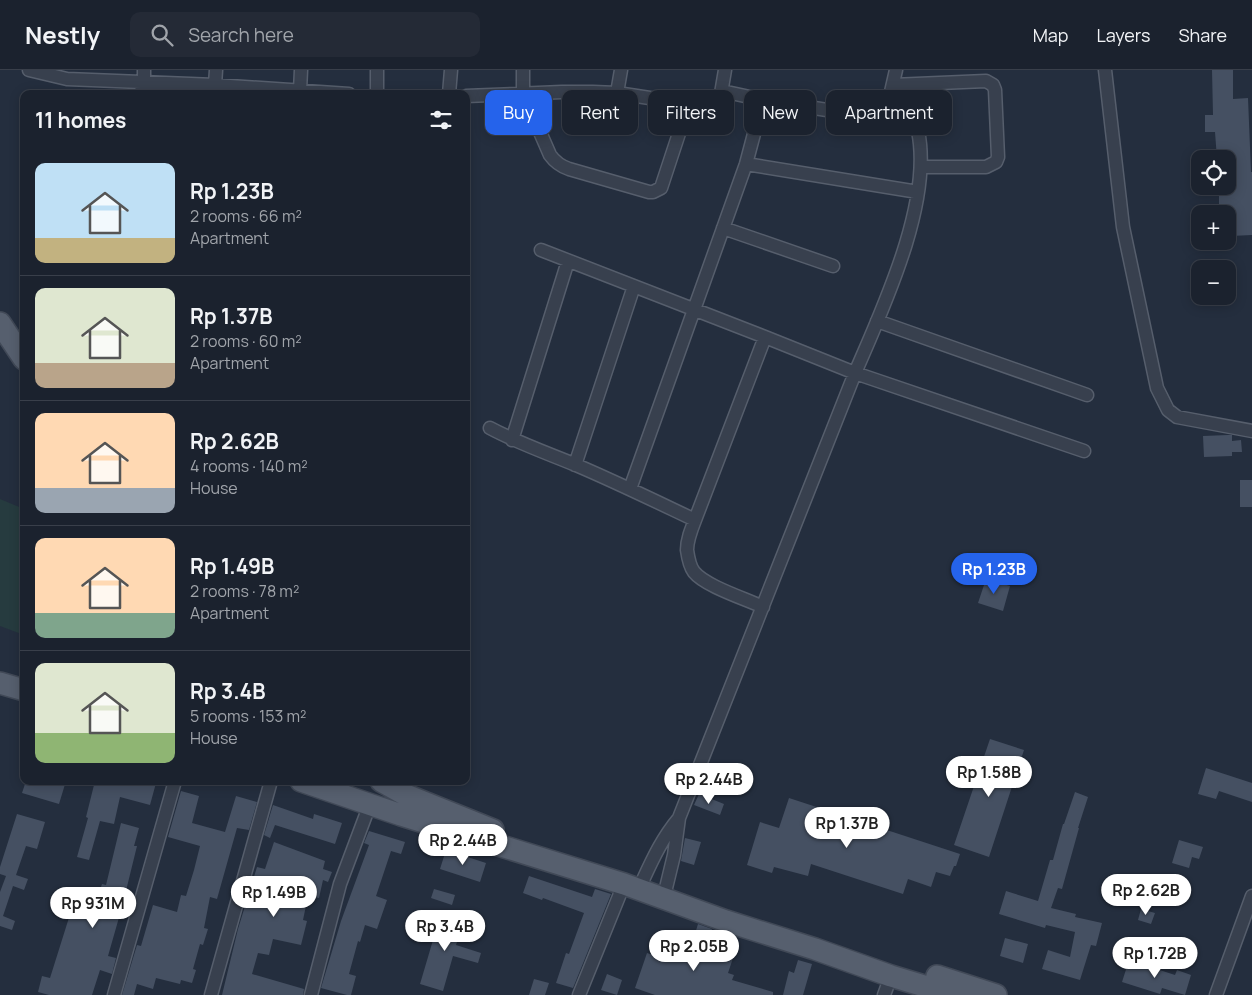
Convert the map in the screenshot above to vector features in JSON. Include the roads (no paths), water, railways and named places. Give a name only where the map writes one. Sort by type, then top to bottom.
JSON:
[{"type":"main road","points":[[0,323],[20,352]]},
{"type":"main road","points":[[0,683],[20,689]]},
{"type":"main road","points":[[313,785],[402,815],[634,882],[666,888],[815,949],[887,985],[954,995]]},
{"type":"main road","points":[[388,785],[406,796],[492,829],[734,917],[996,995]]},
{"type":"street","points":[[29,70],[214,89],[245,90]]},
{"type":"street","points":[[214,89],[216,70]]},
{"type":"street","points":[[301,70],[306,90]]},
{"type":"street","points":[[377,70],[377,90]]},
{"type":"street","points":[[449,90],[451,70]]},
{"type":"street","points":[[523,70],[523,90]]},
{"type":"street","points":[[618,90],[621,70]]},
{"type":"street","points":[[722,90],[725,70]]},
{"type":"street","points":[[892,90],[896,70]]},
{"type":"street","points":[[1105,70],[1123,227],[1157,388],[1168,410],[1177,417],[1252,431]]},
{"type":"street","points":[[893,85],[986,81],[993,85],[995,90],[998,157],[996,162],[986,167],[921,167]]},
{"type":"street","points":[[470,96],[485,95]]},
{"type":"street","points":[[541,135],[550,155],[560,166],[649,192],[661,188],[678,135]]},
{"type":"street","points":[[630,489],[724,228],[754,135]]},
{"type":"street","points":[[666,888],[676,846],[679,818],[855,373],[877,322],[912,223],[921,167],[919,135]]},
{"type":"street","points":[[746,164],[918,192]]},
{"type":"street","points":[[724,228],[833,266]]},
{"type":"street","points":[[541,250],[855,373],[1084,451]]},
{"type":"street","points":[[512,440],[568,261]]},
{"type":"street","points":[[575,465],[634,286]]},
{"type":"street","points":[[877,322],[1086,394]]},
{"type":"street","points":[[763,607],[718,588],[695,573],[689,563],[687,550],[695,520],[765,337]]},
{"type":"street","points":[[490,428],[512,440],[630,489],[695,520]]},
{"type":"street","points":[[114,995],[174,785]]},
{"type":"street","points":[[210,995],[270,785]]},
{"type":"street","points":[[311,995],[340,884],[370,804]]},
{"type":"street","points":[[579,995],[634,882],[679,818]]},
{"type":"street","points":[[1216,995],[1252,896]]}]
